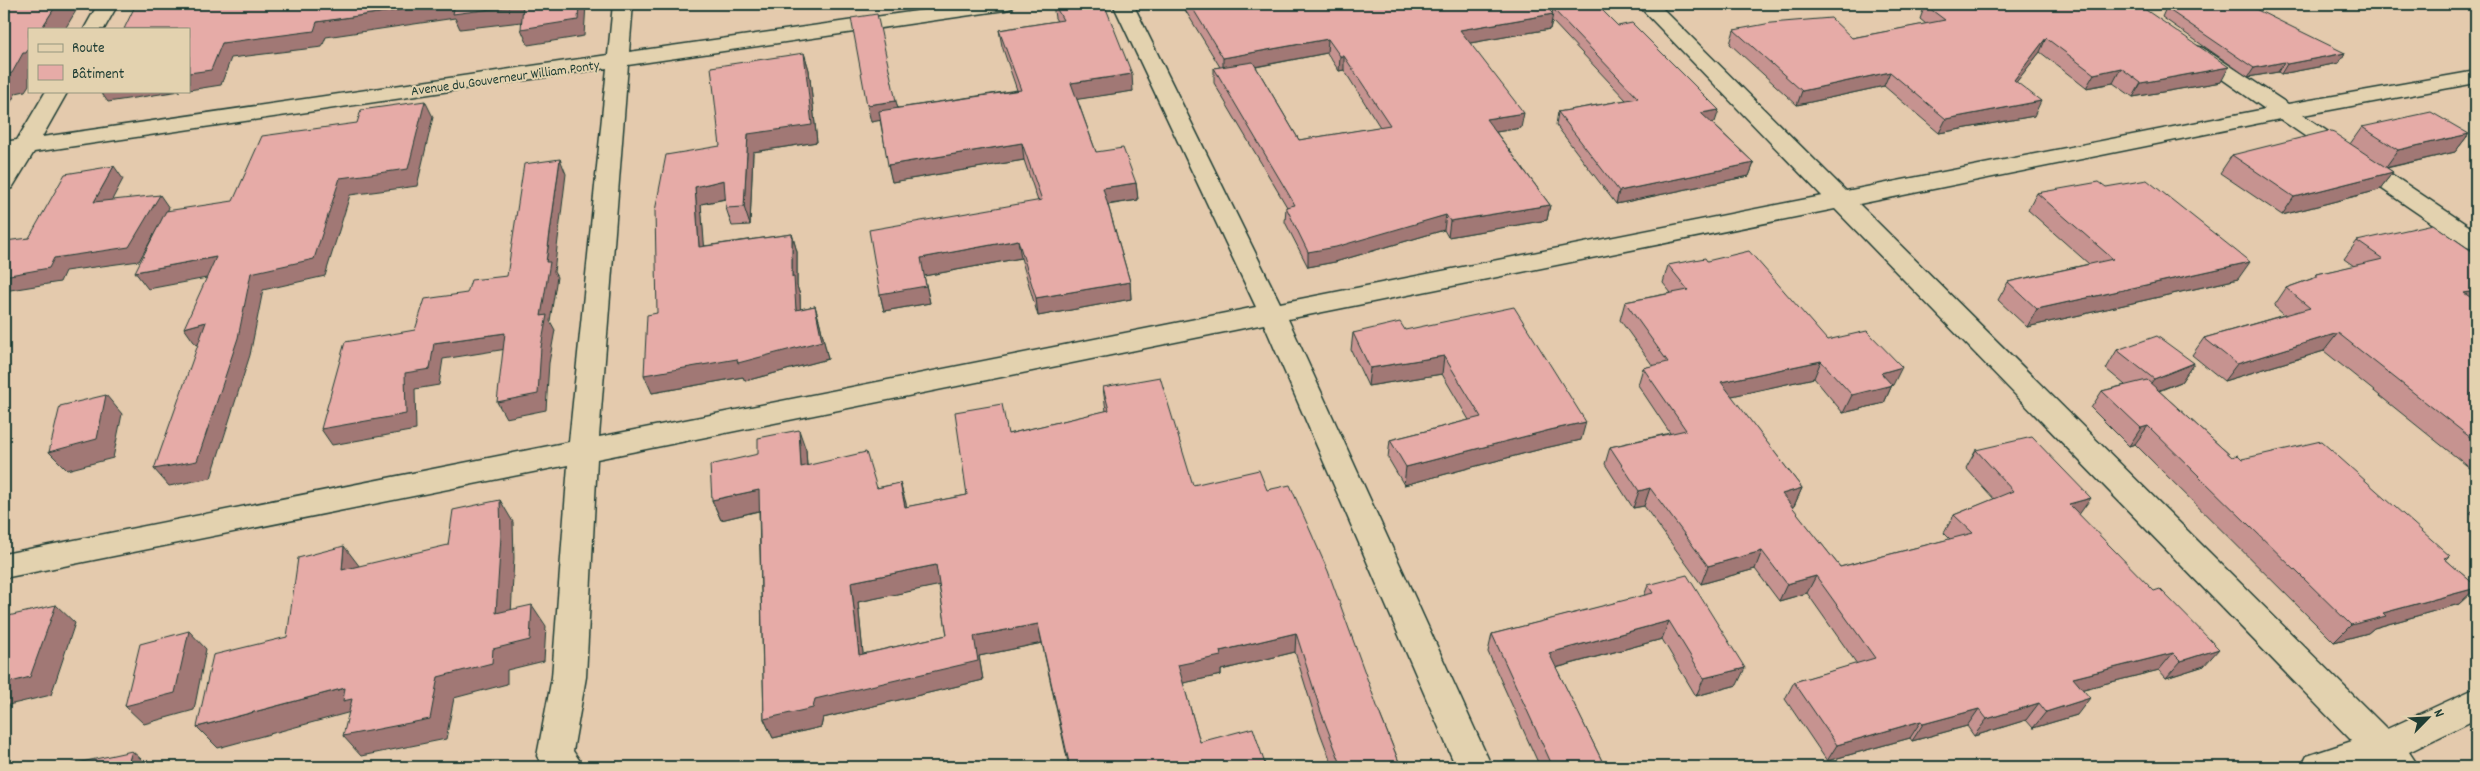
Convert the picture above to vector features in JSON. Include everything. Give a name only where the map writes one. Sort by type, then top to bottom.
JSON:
[{"type":"street","points":[[95,28],[108,4]]},
{"type":"street","points":[[566,767],[555,756],[569,677],[583,451],[623,4]]},
{"type":"street","name":"Avenue du Gouverneur William Ponty","points":[[15,147],[1005,4]]},
{"type":"street","points":[[1124,4],[1272,313],[1474,767]]},
{"type":"street","points":[[1647,4],[2392,757]]},
{"type":"street","points":[[2175,38],[2476,242]]},
{"type":"street","points":[[4,566],[2282,112],[2476,77]]},
{"type":"street","points":[[4,183],[15,147],[56,92]]},
{"type":"street","points":[[2319,767],[2392,757],[2476,703]]},
{"type":"building","points":[[4,4],[57,4],[42,28],[28,28],[28,50],[26,53],[23,53],[12,73],[4,75]]},
{"type":"building","points":[[136,4],[438,4],[317,22],[314,31],[222,43],[211,70],[190,73],[190,28],[124,28]]},
{"type":"building","points":[[455,4],[579,4],[578,20],[521,29],[523,5],[453,14]]},
{"type":"building","points":[[1054,4],[1092,4],[1094,8],[1105,6],[1132,74],[1071,83],[1096,152],[1123,148],[1136,183],[1103,188],[1130,282],[1036,298],[1018,240],[921,258],[926,286],[880,294],[869,230],[1042,200],[1022,143],[888,165],[879,111],[1021,90],[999,30],[1063,20]]},
{"type":"building","points":[[1190,4],[1543,4],[1553,14],[1460,30],[1524,113],[1486,119],[1550,205],[1450,221],[1446,215],[1336,247],[1308,252],[1286,207],[1295,205],[1214,68],[1253,62],[1299,140],[1390,125],[1344,56],[1340,56],[1328,39],[1223,58]]},
{"type":"building","points":[[1582,4],[1596,4],[1618,26],[1632,23],[1719,110],[1701,113],[1754,163],[1619,191],[1558,112],[1638,98],[1553,9]]},
{"type":"building","points":[[2131,4],[2139,9],[2143,8],[2229,67],[2141,83],[2121,68],[2094,74],[2046,38],[2014,80],[2041,101],[1946,119],[1890,72],[1802,91],[1734,30],[1771,23],[1831,18],[1852,38],[1945,20],[1925,5]]},
{"type":"building","points":[[2192,4],[2245,4],[2345,53],[2254,68],[2166,8]]},
{"type":"building","points":[[877,14],[896,101],[867,105],[851,18]]},
{"type":"building","points":[[804,53],[812,125],[748,134],[744,207],[726,208],[724,180],[695,187],[699,247],[792,234],[792,277],[794,277],[796,310],[815,306],[822,341],[738,363],[737,359],[644,375],[647,315],[657,313],[655,211],[666,155],[720,146],[711,67]]},
{"type":"building","points":[[425,101],[408,169],[340,178],[314,259],[251,273],[238,338],[197,461],[154,469],[206,322],[184,328],[216,257],[135,272],[166,211],[233,201],[262,136],[357,123],[361,110]]},
{"type":"building","points":[[2431,112],[2469,134],[2398,150],[2362,127]]},
{"type":"building","points":[[2328,131],[2334,133],[2393,172],[2294,197],[2232,155]]},
{"type":"building","points":[[560,159],[546,262],[550,262],[541,316],[547,315],[541,347],[538,394],[497,402],[505,333],[434,343],[430,369],[405,373],[406,414],[321,429],[345,342],[415,330],[425,299],[467,293],[471,280],[507,276],[524,164]]},
{"type":"building","points":[[114,166],[94,202],[160,195],[129,247],[54,258],[49,268],[4,276],[5,241],[29,238],[65,174]]},
{"type":"building","points":[[2147,180],[2250,262],[2037,309],[2008,282],[2113,259],[2037,193],[2099,182],[2106,187]]},
{"type":"building","points":[[2433,224],[2476,254],[2476,291],[2464,293],[2476,301],[2476,393],[2470,394],[2476,399],[2476,442],[2338,333],[2237,364],[2204,338],[2310,308],[2286,288],[2317,277],[2317,274],[2383,259],[2357,241]]},
{"type":"building","points":[[1749,251],[1827,340],[1867,331],[1902,367],[1881,373],[1892,385],[1852,395],[1821,361],[1721,382],[1802,488],[1782,494],[1840,567],[1973,533],[1954,515],[2013,491],[1976,450],[2032,437],[2091,498],[2069,504],[2154,591],[2160,589],[2219,649],[2181,661],[2173,653],[2073,678],[2090,698],[2046,712],[2039,703],[1987,719],[1979,709],[1923,724],[1921,721],[1837,745],[1794,682],[1875,658],[1816,576],[1787,584],[1762,551],[1708,566],[1650,488],[1639,491],[1610,447],[1686,430],[1643,368],[1668,362],[1625,302],[1688,290],[1668,265],[1705,258],[1707,261]]},
{"type":"building","points":[[1514,307],[1586,422],[1406,467],[1390,440],[1481,417],[1444,356],[1370,368],[1353,333],[1400,322],[1405,330]]},
{"type":"building","points":[[2157,336],[2194,363],[2154,379],[2117,350]]},
{"type":"building","points":[[1160,377],[1193,485],[1259,470],[1267,490],[1290,485],[1328,571],[1401,767],[1342,767],[1321,712],[1296,633],[1220,651],[1221,656],[1178,665],[1200,742],[1253,728],[1266,767],[1070,767],[1038,624],[974,636],[978,661],[815,699],[813,708],[764,719],[759,490],[712,500],[710,465],[758,454],[758,438],[799,430],[801,467],[866,452],[877,488],[900,483],[905,507],[967,495],[955,412],[1002,404],[1008,434],[1109,410],[1103,387]],"holes":[[[936,565],[947,635],[859,655],[851,582]]]},
{"type":"building","points":[[2147,380],[2232,457],[2238,455],[2242,459],[2321,441],[2450,556],[2444,558],[2476,588],[2383,613],[2386,616],[2351,625],[2148,426],[2141,428],[2102,391]]},
{"type":"building","points":[[106,395],[97,439],[49,452],[60,406]]},
{"type":"building","points":[[500,500],[501,536],[496,613],[532,605],[530,640],[493,649],[492,663],[438,677],[430,719],[343,736],[352,699],[343,701],[345,688],[197,727],[213,655],[287,637],[298,558],[344,546],[342,570],[448,545],[453,510]]},
{"type":"building","points":[[1687,575],[1745,668],[1704,678],[1669,621],[1549,653],[1605,767],[1553,767],[1492,634],[1653,593],[1648,585]]},
{"type":"building","points":[[56,605],[30,677],[4,684],[4,617]]},
{"type":"building","points":[[189,631],[175,693],[125,706],[140,644]]},
{"type":"building","points":[[132,751],[127,767],[59,767]]}]
